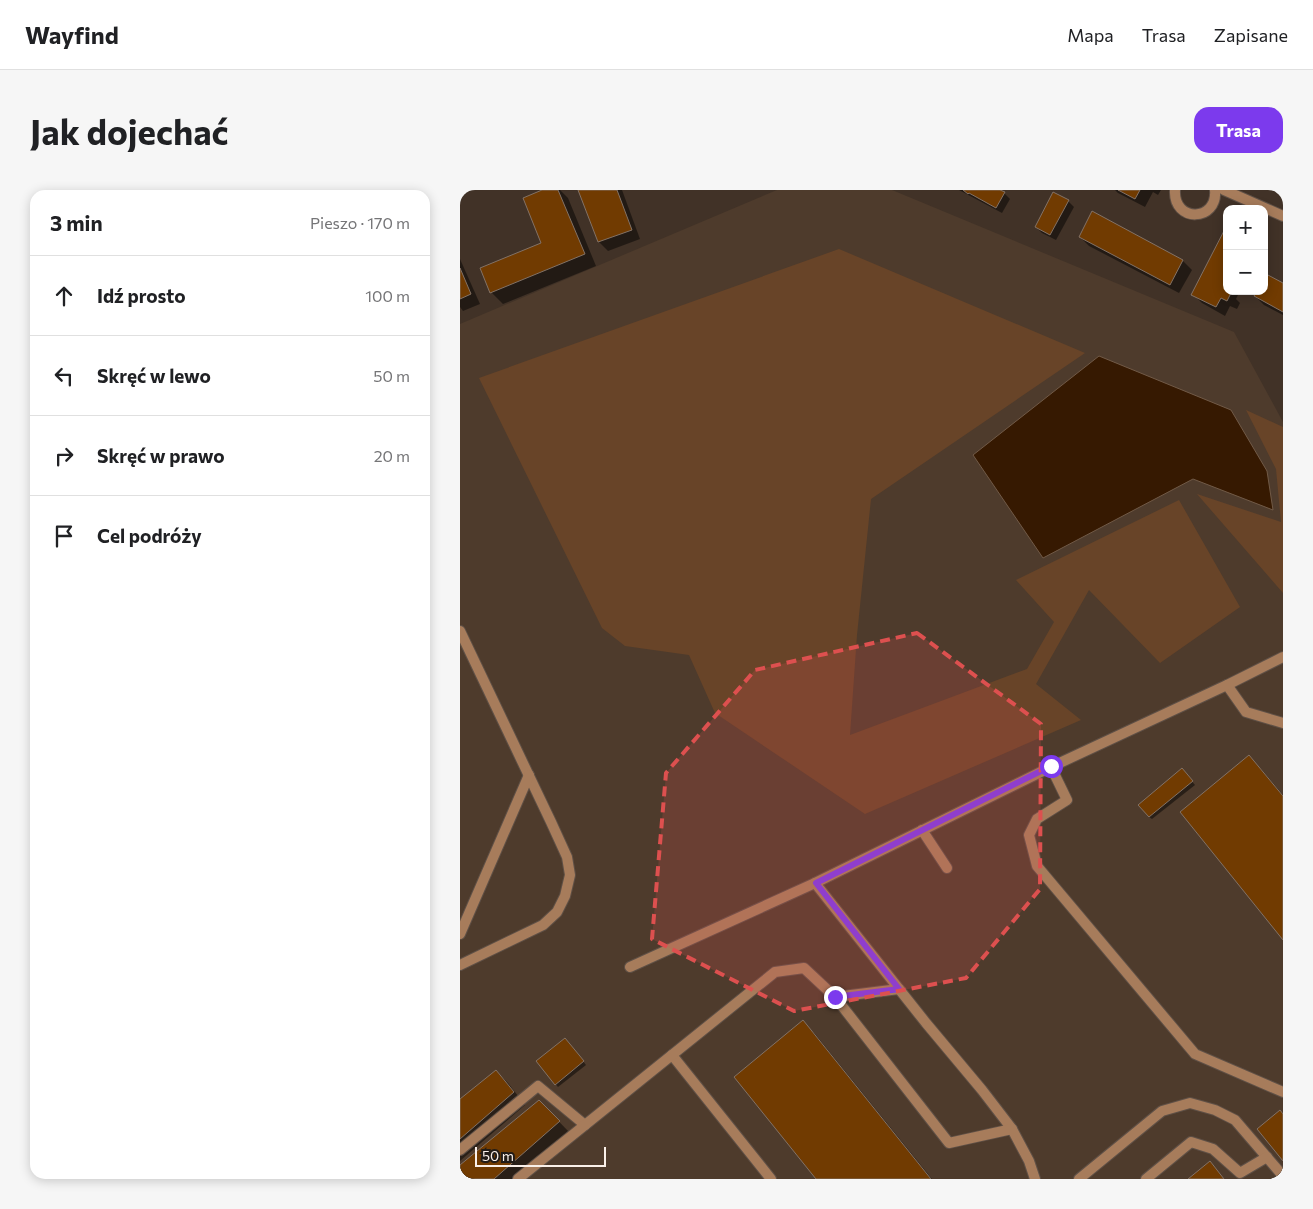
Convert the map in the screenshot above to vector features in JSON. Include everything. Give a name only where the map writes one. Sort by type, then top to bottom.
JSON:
[{"type":"street","points":[[1175,190],[1177,204],[1182,210],[1195,215],[1202,214],[1208,210],[1215,198],[1215,190]]},
{"type":"street","points":[[1224,190],[1283,216]]},
{"type":"street","points":[[460,631],[552,822],[567,857],[570,875],[565,896],[557,912],[543,925],[460,965]]},
{"type":"street","points":[[630,968],[816,883],[1051,766],[1283,658]]},
{"type":"street","points":[[1227,685],[1246,712],[1283,724]]},
{"type":"street","points":[[1051,766],[1067,800],[1037,819],[1029,836],[1037,866],[1195,1054],[1283,1092]]},
{"type":"street","points":[[460,934],[529,775]]},
{"type":"street","points":[[922,830],[947,868]]},
{"type":"street","points":[[816,883],[1012,1129],[1029,1160],[1035,1179]]},
{"type":"street","points":[[518,1179],[775,972],[804,968],[835,997],[949,1142],[1012,1129]]},
{"type":"street","points":[[835,997],[899,989]]},
{"type":"street","points":[[672,1055],[772,1179]]},
{"type":"street","points":[[460,1150],[538,1086],[585,1126]]},
{"type":"street","points":[[1080,1179],[1162,1111],[1190,1103],[1215,1110],[1235,1120],[1283,1176]]},
{"type":"street","points":[[1146,1179],[1191,1142],[1213,1149],[1240,1173],[1267,1157]]},
{"type":"highlighted area","points":[[917,633],[1041,724],[1040,889],[966,978],[794,1011],[652,939],[666,773],[755,670]]},
{"type":"shaded area","points":[[777,190],[892,190],[1234,332],[1283,422],[1283,1179],[460,1179],[460,324]]},
{"type":"shaded area","points":[[839,249],[1085,353],[871,499],[857,635],[850,735],[1027,669],[1054,622],[1016,580],[1179,500],[1240,607],[1160,663],[1089,590],[1036,684],[1081,720],[865,814],[715,713],[689,655],[625,646],[602,628],[479,378]]},
{"type":"shaded area","points":[[1099,356],[1231,410],[1267,471],[1273,510],[1193,479],[1043,558],[973,455]]},
{"type":"shaded area","points":[[1246,410],[1283,427],[1283,593],[1197,494],[1281,522],[1276,469]]},
{"type":"building","points":[[542,190],[558,190],[585,254],[490,293],[480,268],[541,243],[523,198]]},
{"type":"building","points":[[578,190],[617,190],[632,230],[598,242]]},
{"type":"building","points":[[963,190],[1000,190],[1005,192],[996,208]]},
{"type":"building","points":[[1118,190],[1140,190],[1135,199]]},
{"type":"building","points":[[1053,192],[1069,200],[1050,235],[1035,227]]},
{"type":"building","points":[[1092,211],[1183,260],[1170,285],[1079,237]]},
{"type":"building","points":[[1223,233],[1223,295],[1230,295],[1227,301],[1221,298],[1216,307],[1191,295]]},
{"type":"building","points":[[460,268],[471,294],[460,299]]},
{"type":"building","points":[[1268,275],[1283,283],[1283,312],[1254,296],[1268,295]]},
{"type":"building","points":[[1249,755],[1283,796],[1283,940],[1180,812]]},
{"type":"building","points":[[1182,768],[1193,781],[1149,817],[1138,805]]},
{"type":"building","points":[[803,1020],[931,1179],[816,1179],[734,1077]]},
{"type":"building","points":[[565,1038],[584,1061],[555,1085],[536,1061]]},
{"type":"building","points":[[496,1070],[514,1092],[460,1139],[460,1099]]},
{"type":"building","points":[[539,1100],[560,1121],[494,1179],[460,1179],[460,1165]]},
{"type":"building","points":[[1280,1110],[1283,1114],[1283,1161],[1257,1129]]},
{"type":"building","points":[[1210,1161],[1224,1179],[1188,1179]]},
{"type":"route","points":[[835,997],[899,989],[816,883],[1051,766]]}]
